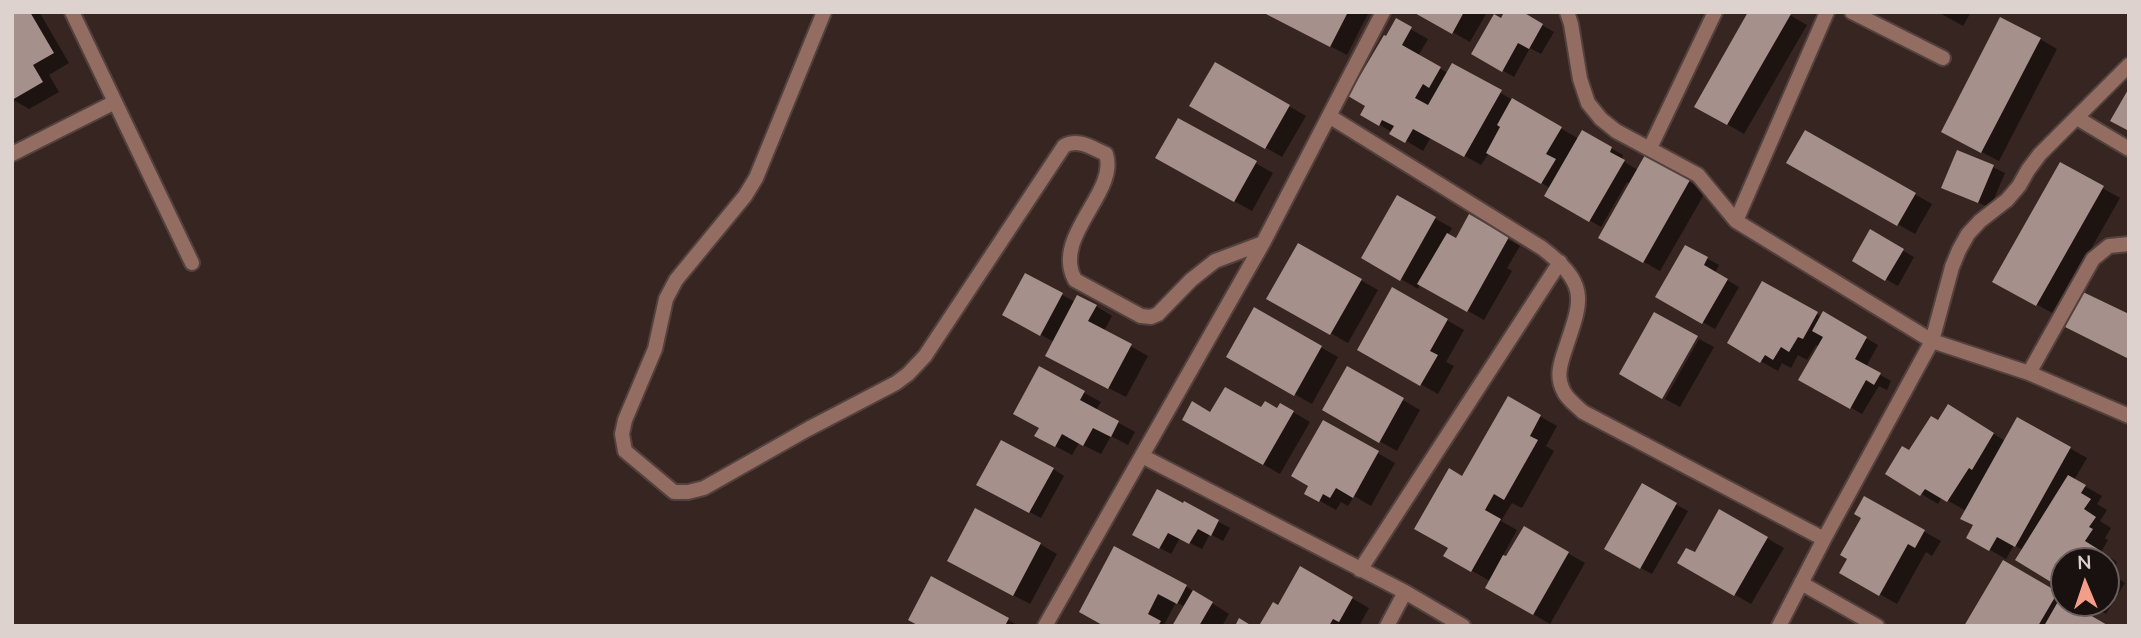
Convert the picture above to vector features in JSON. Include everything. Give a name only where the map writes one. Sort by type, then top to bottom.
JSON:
[{"type":"street","points":[[72,12],[192,263]]},
{"type":"street","points":[[824,12],[756,178],[745,196],[676,279],[666,299],[655,349],[625,420],[622,434],[625,451],[674,492],[704,488],[908,374],[925,356],[1068,143],[1075,141],[1106,154],[1109,162],[1108,173],[1070,253],[1071,272],[1075,280],[1142,316],[1151,317],[1158,314],[1191,280],[1215,261],[1263,243]]},
{"type":"street","points":[[1045,626],[1263,243],[1383,12]]},
{"type":"street","points":[[1567,12],[1580,79],[1588,103],[1601,119],[1616,131],[1698,175],[1736,221],[1932,341],[2029,373],[2129,416]]},
{"type":"street","points":[[1650,148],[1715,12]]},
{"type":"street","points":[[1736,221],[1827,12]]},
{"type":"street","points":[[1852,12],[1943,58]]},
{"type":"street","points":[[1779,626],[1932,341],[1952,267],[1968,234],[2007,200],[2040,154],[2129,65]]},
{"type":"street","points":[[12,154],[115,102]]},
{"type":"street","points":[[1329,117],[1542,248],[1560,262],[1576,283],[1580,302],[1558,373],[1565,394],[1583,412],[1824,539]]},
{"type":"street","points":[[2077,118],[2129,149]]},
{"type":"street","points":[[2029,373],[2093,259],[2109,246],[2129,244]]},
{"type":"street","points":[[1360,570],[1560,262]]},
{"type":"street","points":[[1142,456],[1405,592],[1463,626]]},
{"type":"street","points":[[1801,583],[1877,626]]},
{"type":"street","points":[[1387,626],[1405,592]]},
{"type":"building","points":[[12,12],[30,12],[54,53],[33,65],[43,82],[12,100]]},
{"type":"building","points":[[1262,12],[1348,12],[1330,47]]},
{"type":"building","points":[[1413,12],[1464,12],[1452,34]]},
{"type":"building","points":[[1504,12],[1523,12],[1543,24],[1529,49],[1518,43],[1502,72],[1471,54],[1494,14],[1501,18]]},
{"type":"building","points":[[1748,12],[1791,14],[1727,125],[1694,107]]},
{"type":"building","points":[[2000,17],[2041,38],[1981,153],[1941,132]]},
{"type":"building","points":[[1396,18],[1412,27],[1402,45],[1441,67],[1429,88],[1423,84],[1415,98],[1428,105],[1452,63],[1502,90],[1464,157],[1413,129],[1405,143],[1389,134],[1394,126],[1382,120],[1379,126],[1360,115],[1365,106],[1348,96]]},
{"type":"building","points":[[1215,62],[1290,105],[1265,149],[1189,106]]},
{"type":"building","points":[[2129,88],[2129,131],[2110,121]]},
{"type":"building","points":[[1512,98],[1562,127],[1546,154],[1556,159],[1541,184],[1486,153]]},
{"type":"building","points":[[1178,118],[1257,161],[1234,202],[1155,158]]},
{"type":"building","points":[[1582,130],[1612,147],[1610,152],[1625,160],[1589,222],[1544,196]]},
{"type":"building","points":[[1805,130],[1916,193],[1897,226],[1786,163]]},
{"type":"building","points":[[1957,150],[1994,165],[1978,203],[1941,188]]},
{"type":"building","points":[[1645,155],[1690,180],[1643,263],[1598,238]]},
{"type":"building","points":[[2060,162],[2104,186],[2036,306],[1992,282]]},
{"type":"building","points":[[1397,195],[1436,217],[1400,281],[1361,258]]},
{"type":"building","points":[[1469,214],[1509,237],[1467,312],[1417,284],[1447,233],[1456,238]]},
{"type":"building","points":[[1870,229],[1904,249],[1885,281],[1852,261]]},
{"type":"building","points":[[1298,243],[1362,279],[1330,335],[1266,299]]},
{"type":"building","points":[[1685,245],[1708,257],[1704,265],[1728,279],[1702,324],[1655,297]]},
{"type":"building","points":[[1025,273],[1063,293],[1040,336],[1002,315]]},
{"type":"building","points":[[1762,281],[1818,312],[1803,339],[1798,337],[1789,352],[1781,347],[1773,360],[1765,355],[1760,363],[1727,343]]},
{"type":"building","points":[[1392,287],[1448,319],[1430,351],[1438,355],[1420,386],[1357,350]]},
{"type":"building","points":[[2083,292],[2129,314],[2129,359],[2065,327]]},
{"type":"building","points":[[1077,295],[1097,305],[1088,321],[1132,344],[1108,389],[1045,356]]},
{"type":"building","points":[[1254,307],[1322,346],[1294,396],[1226,357]]},
{"type":"building","points":[[1823,311],[1867,337],[1855,359],[1881,373],[1874,385],[1866,380],[1850,409],[1798,380],[1823,337],[1812,331]]},
{"type":"building","points":[[1654,312],[1698,336],[1662,399],[1619,374]]},
{"type":"building","points":[[1039,366],[1085,391],[1080,400],[1119,421],[1111,437],[1093,428],[1083,446],[1062,434],[1055,447],[1034,436],[1039,428],[1013,414]]},
{"type":"building","points":[[1347,366],[1404,398],[1379,443],[1322,410]]},
{"type":"building","points":[[1225,387],[1261,407],[1265,401],[1277,408],[1280,403],[1294,411],[1263,465],[1182,420],[1192,401],[1210,412]]},
{"type":"building","points":[[1508,396],[1541,415],[1530,436],[1538,440],[1504,500],[1494,494],[1485,510],[1501,519],[1471,572],[1443,556],[1448,548],[1414,529],[1449,468],[1462,476]]},
{"type":"building","points":[[1948,404],[1994,433],[1972,470],[1969,468],[1947,502],[1925,489],[1920,496],[1885,474],[1902,446],[1909,450],[1931,416],[1938,420]]},
{"type":"building","points":[[2017,417],[2071,447],[2015,547],[1997,537],[1989,551],[1966,538],[1973,525],[1960,519]]},
{"type":"building","points":[[1323,420],[1379,451],[1353,498],[1336,488],[1330,498],[1323,494],[1319,502],[1304,494],[1308,486],[1291,476]]},
{"type":"building","points":[[1001,440],[1054,468],[1029,513],[976,485]]},
{"type":"building","points":[[2068,475],[2086,485],[2081,493],[2091,499],[2084,509],[2096,517],[2089,527],[2093,529],[2085,541],[2095,547],[2050,547],[2050,581],[2015,560]]},
{"type":"building","points":[[1642,483],[1677,503],[1640,569],[1604,549]]},
{"type":"building","points":[[1157,489],[1219,520],[1211,536],[1198,529],[1189,544],[1168,533],[1159,549],[1132,535]]},
{"type":"building","points":[[1864,496],[1925,530],[1915,548],[1908,544],[1879,596],[1839,573],[1847,559],[1840,555],[1861,518],[1854,514]]},
{"type":"building","points":[[975,508],[1041,543],[1013,596],[947,561]]},
{"type":"building","points":[[1719,509],[1768,537],[1734,596],[1677,563],[1686,548],[1695,552]]},
{"type":"building","points":[[1524,526],[1569,552],[1533,615],[1485,588],[1503,555],[1506,556]]},
{"type":"building","points":[[1114,546],[1187,585],[1177,604],[1158,594],[1148,614],[1161,621],[1158,626],[1104,626],[1079,612]]},
{"type":"building","points":[[2003,560],[2050,587],[2050,606],[2038,626],[1964,626]]},
{"type":"building","points":[[1300,566],[1353,597],[1339,622],[1333,619],[1329,626],[1260,624],[1273,602],[1278,605]]},
{"type":"building","points":[[931,576],[1009,618],[1005,626],[919,626],[908,620]]},
{"type":"building","points":[[1193,590],[1213,602],[1199,626],[1172,626]]},
{"type":"building","points":[[2050,616],[2093,617],[2109,626],[2044,626]]},
{"type":"building","points":[[1239,618],[1252,626],[1235,626]]}]
